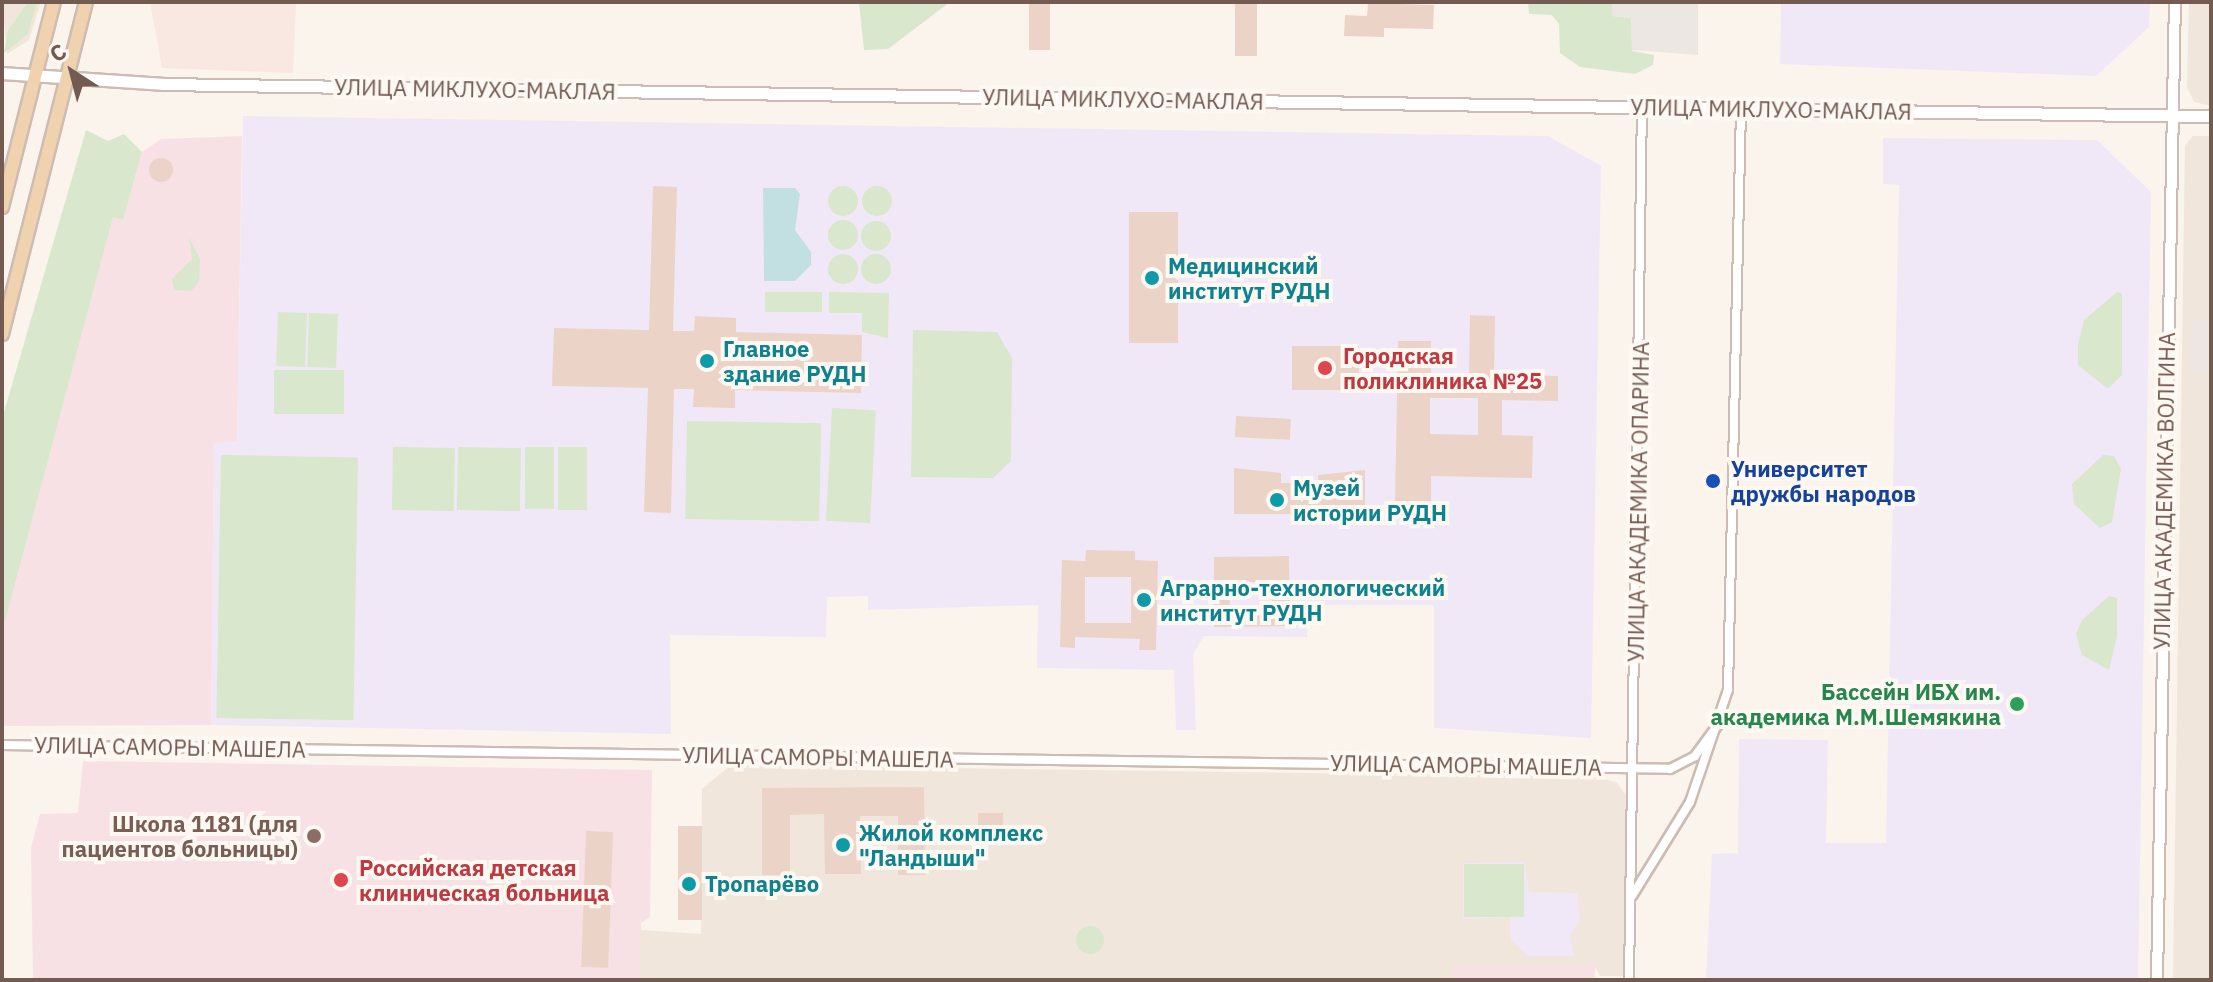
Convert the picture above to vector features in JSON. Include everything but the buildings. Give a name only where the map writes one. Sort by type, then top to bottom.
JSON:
[{"type":"main road","points":[[2,207],[54,2]]},
{"type":"main road","points":[[2,334],[86,2]]},
{"type":"main road","name":"УЛИЦА МИКЛУХО-МАКЛАЯ","points":[[2,73],[163,84],[2211,116]]},
{"type":"street","name":"УЛИЦА АКАДЕМИКА ВОЛГИНА","points":[[2157,980],[2175,2]]},
{"type":"street","name":"УЛИЦА АКАДЕМИКА ОПАРИНА","points":[[1629,980],[1642,107]]},
{"type":"street","points":[[1631,897],[1690,802],[1723,718],[1734,540],[1741,108]]},
{"type":"street","name":"УЛИЦА САМОРЫ МАШЕЛА","points":[[2,745],[1634,768],[1685,764],[1723,718]]},
{"type":"shaded area","points":[[2,2],[41,2],[29,40],[7,54]]},
{"type":"shaded area","points":[[150,2],[296,2],[293,73],[162,68]]},
{"type":"shaded area","points":[[1612,2],[1698,2],[1698,55],[1632,50],[1631,18],[1612,16]]},
{"type":"shaded area","points":[[1781,2],[2150,2],[2149,27],[2096,76],[1780,64]]},
{"type":"shaded area","points":[[2189,2],[2211,2],[2211,106],[2194,102],[2187,87]]},
{"type":"shaded area","points":[[243,116],[1548,136],[1601,166],[1591,738],[1434,728],[1434,605],[1308,605],[1307,637],[1204,636],[1193,654],[1196,730],[1176,730],[1174,670],[1037,668],[1038,605],[868,610],[868,596],[827,597],[826,637],[670,635],[671,734],[211,725],[214,442],[237,441]]},
{"type":"shaded area","points":[[242,136],[237,441],[214,443],[211,725],[2,726],[2,633],[113,216],[123,219],[142,152],[161,139]]},
{"type":"shaded area","points":[[2193,136],[2211,136],[2211,980],[2173,980],[2185,146]]},
{"type":"shaded area","points":[[1883,138],[2097,140],[2151,192],[2138,980],[1706,980],[1712,854],[1738,853],[1739,739],[1828,740],[1826,843],[1886,843],[1899,185],[1883,184]]},
{"type":"shaded area","points":[[2193,320],[2211,320],[2211,374],[2193,374]]},
{"type":"shaded area","name":"Российская детская клиническая больница","points":[[83,761],[652,770],[650,917],[641,923],[641,980],[33,980],[31,848],[40,814],[78,813]]},
{"type":"shaded area","points":[[731,765],[1600,777],[1617,783],[1628,798],[1624,976],[1600,976],[1595,967],[1453,966],[1453,980],[641,980],[641,930],[701,934],[702,789]]},
{"type":"shaded area","points":[[1525,862],[1529,892],[1577,893],[1580,920],[1570,936],[1574,956],[1528,956],[1511,940],[1510,917],[1463,919],[1463,863]]},
{"type":"shaded area","points":[[1453,966],[1595,966],[1595,980],[1453,980]]},
{"type":"green space","points":[[28,2],[37,2],[28,34],[4,53],[8,30]]},
{"type":"green space","points":[[859,2],[950,2],[888,49],[864,50]]},
{"type":"green space","points":[[1528,2],[1612,2],[1612,16],[1631,18],[1632,51],[1654,55],[1653,65],[1635,74],[1580,67],[1560,53],[1559,24],[1552,15],[1529,14]]},
{"type":"green space","points":[[86,130],[108,141],[124,134],[142,152],[123,220],[113,217],[2,633],[2,419]]},
{"type":"green space","points":[[843,186],[849,187],[857,195],[857,207],[849,215],[843,216],[837,215],[829,207],[828,201],[829,195],[837,187]]},
{"type":"green space","points":[[877,186],[883,187],[891,195],[891,207],[883,215],[877,216],[871,215],[863,207],[862,201],[863,195],[871,187]]},
{"type":"green space","points":[[843,220],[849,221],[857,229],[857,241],[849,249],[843,250],[837,249],[829,241],[828,235],[829,229],[837,221]]},
{"type":"green space","points":[[876,221],[882,222],[890,230],[890,242],[882,250],[876,251],[870,250],[862,242],[861,236],[862,230],[870,222]]},
{"type":"green space","points":[[189,237],[200,259],[199,282],[191,291],[174,290],[172,279],[192,259]]},
{"type":"green space","points":[[843,254],[849,255],[857,263],[857,275],[849,283],[843,284],[837,283],[829,275],[828,269],[829,263],[837,255]]},
{"type":"green space","points":[[876,254],[882,255],[890,263],[890,275],[882,283],[876,284],[870,283],[862,275],[861,269],[862,263],[870,255]]},
{"type":"green space","points":[[765,292],[822,292],[822,312],[765,312]]},
{"type":"green space","points":[[829,292],[889,293],[888,338],[862,332],[862,313],[829,313]]},
{"type":"green space","points":[[2117,292],[2122,293],[2122,375],[2108,389],[2078,365],[2078,344],[2084,320]]},
{"type":"green space","points":[[278,312],[307,313],[305,367],[276,366]]},
{"type":"green space","points":[[309,313],[338,314],[336,368],[307,367]]},
{"type":"green space","points":[[913,330],[997,332],[1012,358],[1011,461],[993,478],[911,477]]},
{"type":"green space","points":[[274,370],[344,370],[344,414],[274,414]]},
{"type":"green space","points":[[832,408],[876,410],[870,523],[826,521]]},
{"type":"green space","points":[[687,421],[821,423],[819,521],[685,519]]},
{"type":"green space","points":[[393,447],[455,448],[454,511],[392,510]]},
{"type":"green space","points":[[458,447],[521,448],[520,511],[457,510]]},
{"type":"green space","points":[[525,447],[554,447],[554,509],[525,509]]},
{"type":"green space","points":[[558,447],[587,447],[587,510],[558,510]]},
{"type":"green space","points":[[221,455],[358,457],[353,720],[216,718]]},
{"type":"green space","points":[[2103,455],[2114,456],[2121,469],[2112,522],[2100,528],[2074,504],[2072,484]]},
{"type":"green space","points":[[2109,596],[2117,598],[2117,636],[2109,670],[2082,655],[2076,634],[2082,620]]},
{"type":"green space","points":[[1464,864],[1524,864],[1524,917],[1464,917]]},
{"type":"green space","points":[[1090,926],[1100,930],[1104,940],[1100,950],[1090,954],[1080,950],[1076,940],[1080,930]]},
{"type":"water","points":[[763,188],[795,188],[800,194],[795,230],[811,252],[811,265],[795,281],[764,281]]},
{"type":"place","name":"Медицинский институт РУДН","points":[[1152,278]]},
{"type":"place","name":"Главное здание РУДН","points":[[707,361]]},
{"type":"place","name":"Городская поликлиника №25","points":[[1325,368]]},
{"type":"place","name":"Университет дружбы народов","points":[[1713,481]]},
{"type":"place","name":"Музей истории РУДН","points":[[1277,500]]},
{"type":"place","name":"Аграрно-технологический институт РУДН","points":[[1144,600]]},
{"type":"place","name":"Бассейн ИБХ им. академика М.М.Шемякина","points":[[2017,704]]},
{"type":"place","name":"Школа 1181 (для пациентов больницы)","points":[[314,836]]},
{"type":"place","name":"Жилой комплекс \"Ландыши\"","points":[[843,845]]},
{"type":"place","name":"Российская детская клиническая больница","points":[[341,880]]},
{"type":"place","name":"Тропарёво","points":[[689,884]]}]
